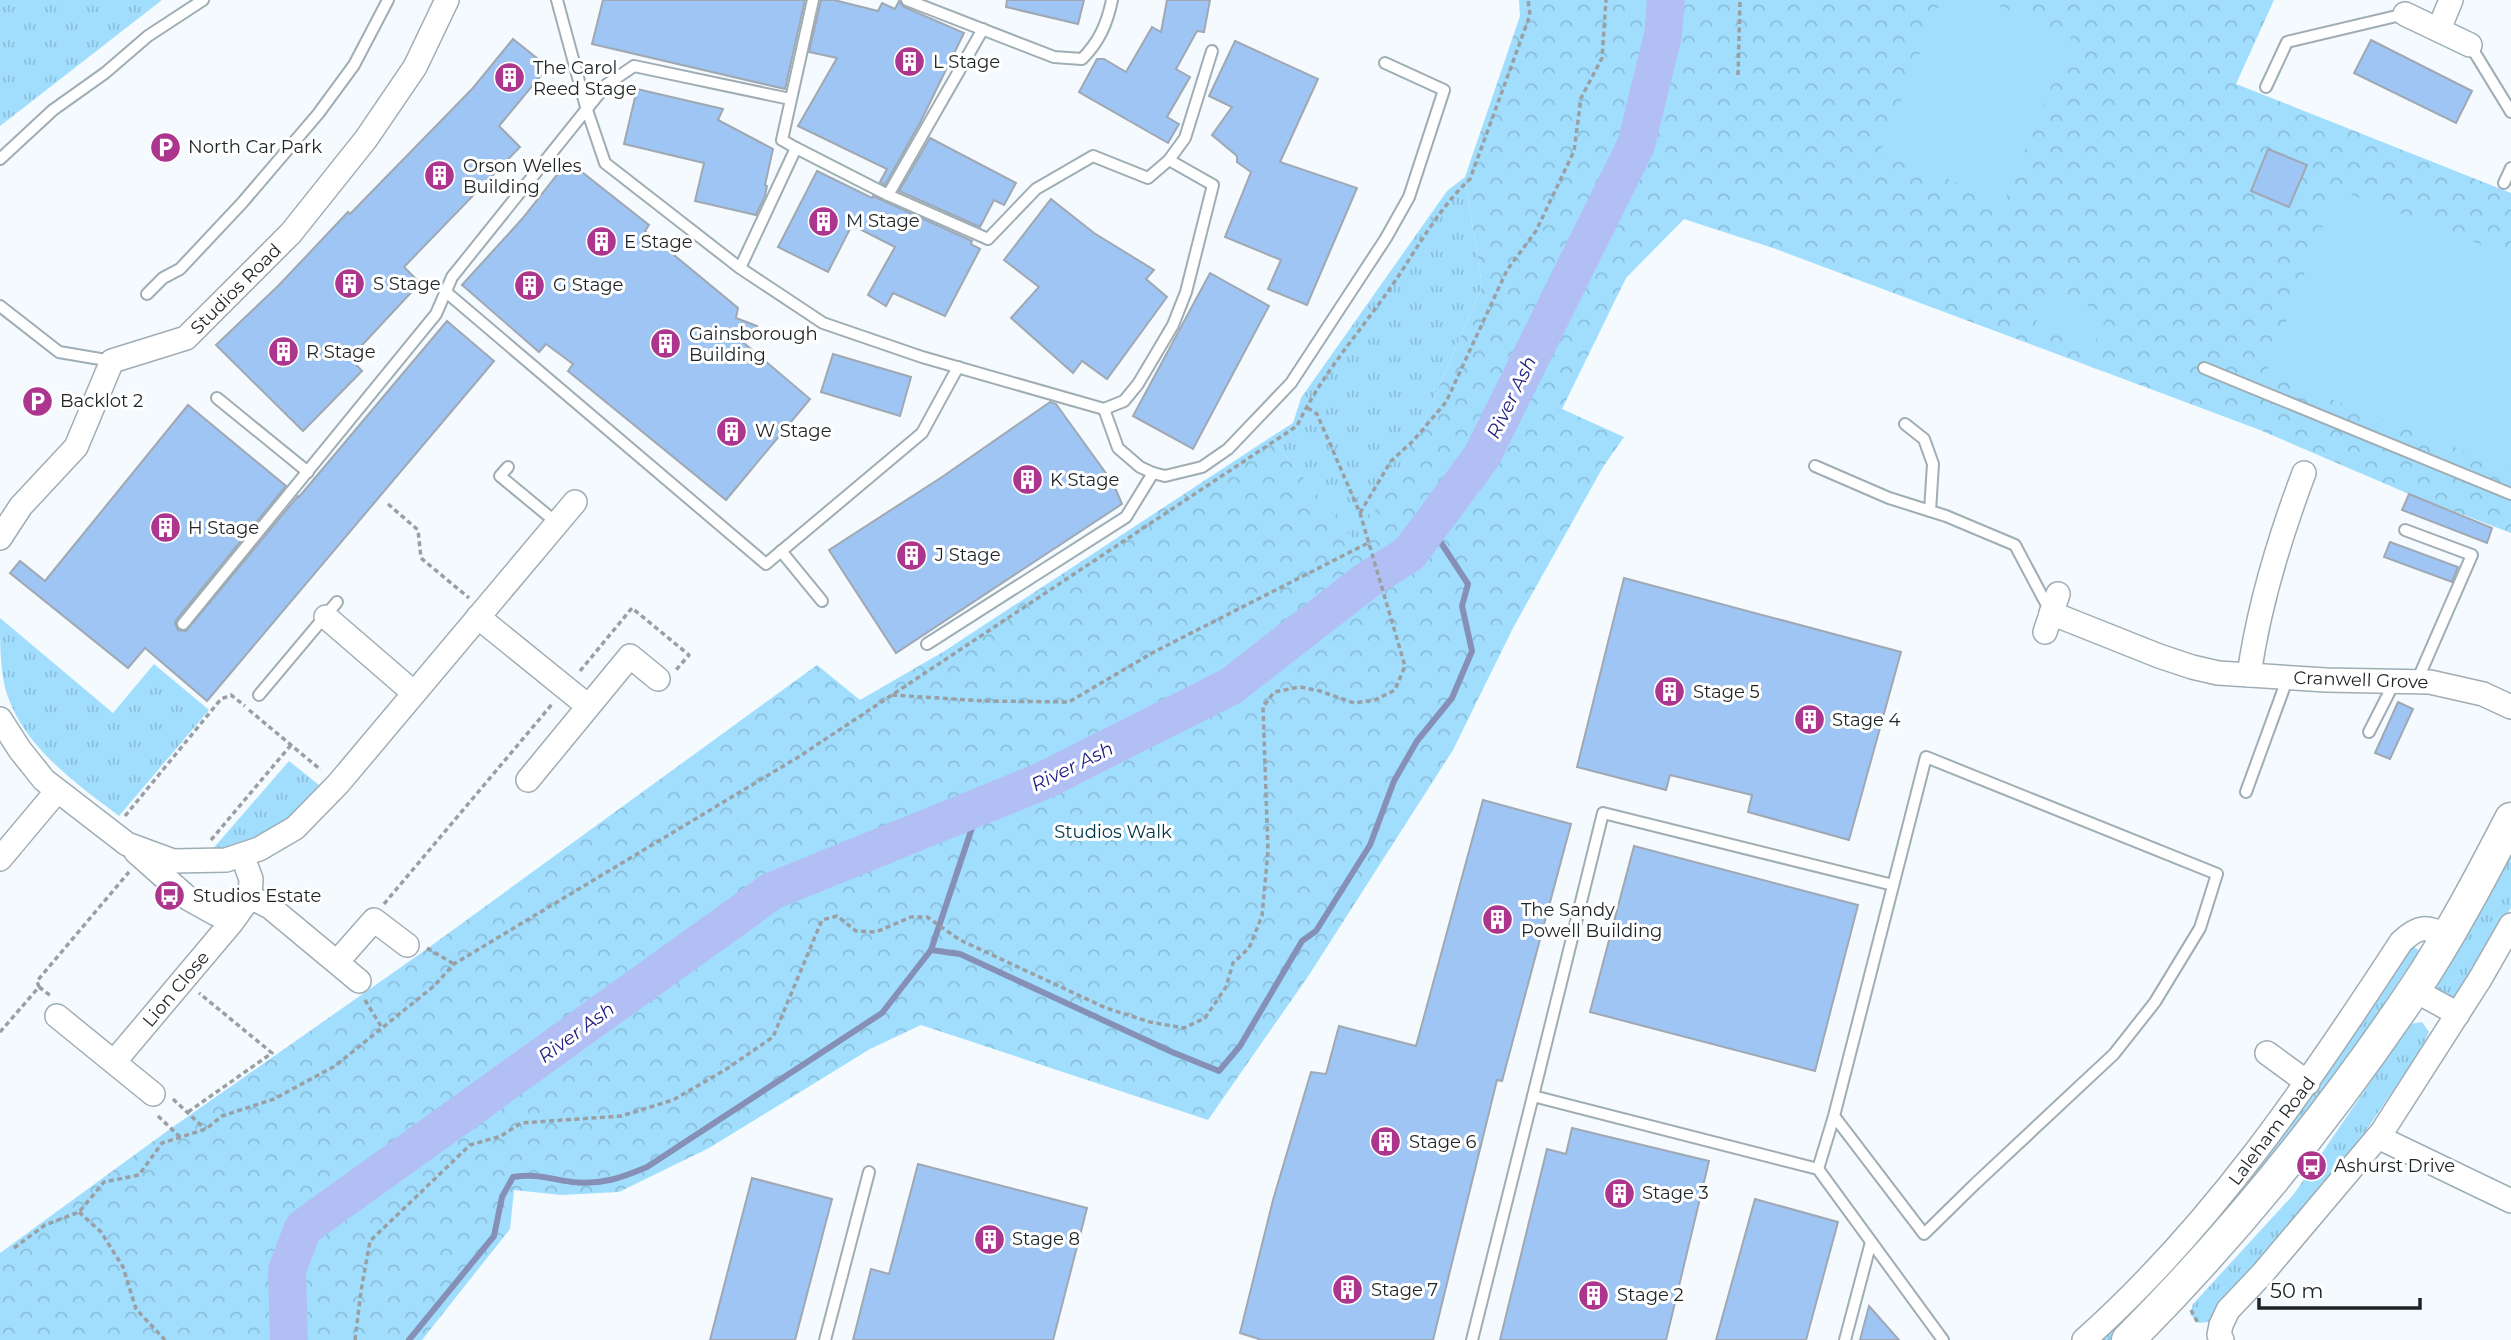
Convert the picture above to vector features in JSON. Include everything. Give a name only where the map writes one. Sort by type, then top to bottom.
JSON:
[{"type":"main road","name":"Laleham Road","points":[[2128,1340],[2237,1225],[2299,1150],[2414,990],[2511,819]]},
{"type":"street","name":"Studios Road","points":[[112,360],[187,338],[291,233],[366,139],[415,67],[447,0]]},
{"type":"street","points":[[2439,29],[2451,0]]},
{"type":"street","points":[[2405,14],[2470,45]]},
{"type":"street","points":[[0,538],[22,506],[76,447],[112,360]]},
{"type":"street","points":[[2249,675],[2255,632],[2270,569],[2304,473]]},
{"type":"street","points":[[127,845],[173,861],[226,860],[259,849],[295,828],[338,784],[575,502]]},
{"type":"street","points":[[332,609],[415,693]]},
{"type":"street","name":"Cranwell Grove","points":[[2051,613],[2192,667],[2218,673],[2430,682],[2483,694],[2511,707]]},
{"type":"street","points":[[481,614],[588,706]]},
{"type":"street","points":[[528,780],[630,656],[658,679]]},
{"type":"street","points":[[0,719],[44,780],[127,845],[189,899],[216,914],[243,906],[270,907],[359,981]]},
{"type":"street","points":[[0,859],[57,791]]},
{"type":"street","points":[[242,855],[251,880],[243,906]]},
{"type":"street","name":"Lion Close","points":[[114,1062],[243,906]]},
{"type":"street","points":[[337,962],[374,920],[407,945]]},
{"type":"street","points":[[2221,1338],[2221,1325],[2228,1310],[2263,1273],[2378,1137],[2458,1014],[2511,925]]},
{"type":"street","name":"Laleham Road","points":[[2084,1340],[2130,1299],[2224,1194],[2308,1083],[2401,942],[2414,930],[2430,928],[2447,936]]},
{"type":"street","points":[[2414,990],[2458,1014]]},
{"type":"street","points":[[57,1016],[156,1097]]},
{"type":"street","points":[[2267,1053],[2308,1083]]},
{"type":"street","points":[[2378,1137],[2511,1201]]},
{"type":"lane","points":[[0,159],[53,110],[105,74],[148,36],[203,0]]},
{"type":"lane","points":[[147,293],[163,278],[180,269],[242,203],[318,114],[354,65],[388,0]]},
{"type":"lane","points":[[557,0],[586,107],[605,163],[740,268],[823,323],[922,357],[1104,409],[1124,401],[1138,384],[1173,325],[1194,264],[1213,185],[1169,160]]},
{"type":"lane","points":[[813,0],[782,140],[888,195],[988,239],[1037,189],[1093,156],[1148,178],[1169,160],[1185,138],[1212,51]]},
{"type":"lane","points":[[909,0],[1054,57],[1082,59],[1096,45],[1108,19],[1112,0]]},
{"type":"lane","points":[[2266,87],[2287,42],[2405,14]]},
{"type":"lane","points":[[888,195],[983,29]]},
{"type":"lane","points":[[2470,45],[2511,112]]},
{"type":"lane","points":[[1104,409],[1118,448],[1140,467],[1166,476],[1202,467],[1228,449],[1292,383],[1409,197],[1444,90],[1385,63]]},
{"type":"lane","points":[[183,624],[436,314],[453,277],[606,85],[634,66],[790,99]]},
{"type":"lane","points":[[740,268],[796,148]]},
{"type":"lane","points":[[2504,183],[2511,168]]},
{"type":"lane","points":[[446,292],[766,564],[922,433],[958,367]]},
{"type":"lane","points":[[0,306],[59,352],[112,360]]},
{"type":"lane","points":[[2204,368],[2511,494]]},
{"type":"lane","points":[[218,398],[308,472]]},
{"type":"lane","points":[[1905,424],[1924,439],[1933,464],[1930,511]]},
{"type":"lane","points":[[1815,466],[1889,498],[1930,511],[2015,545],[2051,613]]},
{"type":"lane","points":[[508,467],[500,476],[557,523]]},
{"type":"lane","points":[[927,644],[1126,517],[1153,473]]},
{"type":"lane","points":[[2369,732],[2406,681],[2472,555],[2405,530]]},
{"type":"lane","points":[[781,551],[822,601]]},
{"type":"lane","points":[[259,695],[332,609]]},
{"type":"lane","points":[[2246,792],[2288,677]]},
{"type":"lane","points":[[1818,1169],[1926,757],[2217,874],[2200,928],[2155,1002],[2114,1054],[1924,1234],[1834,1116]]},
{"type":"lane","points":[[1472,1340],[1603,813],[1893,885]]},
{"type":"lane","points":[[1534,1096],[1818,1169],[1942,1340]]},
{"type":"lane","points":[[825,1340],[869,1172]]},
{"type":"lane","points":[[1845,1340],[1871,1242]]},
{"type":"path","points":[[14,1248],[45,1225],[79,1212],[104,1182],[139,1175],[162,1143],[205,1129],[222,1116],[274,1099],[335,1066],[434,986],[454,964],[800,756],[1297,426],[1306,407],[1452,196],[1470,179],[1530,15],[1528,0]]},
{"type":"path","points":[[1360,513],[1391,461],[1413,441],[1447,402],[1507,270],[1536,231],[1574,151],[1581,98],[1602,58],[1606,0]]},
{"type":"path","points":[[1738,75],[1740,0]]},
{"type":"path","points":[[355,1340],[370,1241],[470,1145],[500,1136],[521,1123],[621,1116],[673,1100],[725,1070],[773,1037],[822,920],[837,916],[856,931],[876,932],[911,917],[927,917],[951,934],[1106,1008],[1150,1022],[1184,1028],[1205,1018],[1226,987],[1233,963],[1249,948],[1262,916],[1268,851],[1263,707],[1274,692],[1300,687],[1354,703],[1375,700],[1395,690],[1405,666],[1360,513],[1317,414],[1306,407]]},
{"type":"path","points":[[388,504],[418,530],[421,558],[481,614]]},
{"type":"path","points":[[890,695],[984,701],[1069,702],[1152,653],[1368,543]]},
{"type":"path","points":[[0,1032],[39,986],[37,981],[220,699],[231,695],[338,784]]},
{"type":"path","points":[[245,706],[259,695]]},
{"type":"path","points":[[205,860],[206,846],[291,745]]},
{"type":"path","points":[[407,945],[426,947],[454,964]]},
{"type":"path","points":[[183,979],[272,1054],[188,1112]]},
{"type":"path","points":[[359,981],[363,996],[382,1028]]},
{"type":"path","points":[[180,1137],[150,1109],[156,1097],[165,1093],[205,1129]]},
{"type":"path","points":[[79,1212],[102,1232],[122,1267],[136,1309],[165,1340]]},
{"type":"path","points":[[2178,1290],[2200,1327],[2221,1338]]},
{"type":"green space","points":[[0,0],[162,0],[0,126]]},
{"type":"green space","name":"Studios Walk","points":[[1519,0],[2274,0],[2236,84],[2511,193],[2511,533],[2409,494],[2260,430],[1773,248],[1684,219],[1626,278],[1562,409],[1624,437],[1603,467],[1513,628],[1453,750],[1309,975],[1208,1120],[921,1025],[870,1049],[709,1148],[619,1192],[561,1195],[514,1190],[510,1229],[422,1340],[0,1340],[0,1253],[170,1129],[424,951],[817,665],[860,700],[943,652],[1271,437],[1355,542],[1412,450],[1482,286],[1465,177],[1520,16]]},
{"type":"green space","points":[[1941,0],[1985,0],[2071,37],[2004,203],[1881,150]]},
{"type":"green space","points":[[1465,177],[1482,286],[1412,450],[1355,543],[1271,437],[1293,423],[1301,398],[1447,191]]},
{"type":"green space","points":[[2337,189],[2511,256],[2511,469],[2266,374]]},
{"type":"green space","points":[[2052,289],[2108,315],[2091,350],[2035,325]]},
{"type":"green space","points":[[0,618],[113,713],[154,664],[209,710],[119,816],[66,775],[34,742],[21,724],[4,683]]},
{"type":"green space","points":[[289,761],[319,785],[304,804],[276,829],[254,842],[211,851]]},
{"type":"green space","points":[[2511,852],[2511,908],[2457,998],[2448,999],[2434,989]]},
{"type":"green space","points":[[2415,947],[2419,951],[2290,1144],[2142,1313],[2112,1340],[2096,1340],[2407,948]]},
{"type":"green space","points":[[2422,1022],[2429,1032],[2420,1051],[2329,1185],[2209,1322],[2199,1323],[2190,1314],[2193,1304],[2294,1194],[2410,1024]]},
{"type":"building","points":[[603,0],[805,0],[785,89],[592,44]]},
{"type":"building","points":[[821,0],[834,0],[878,11],[882,3],[895,9],[899,1],[904,7],[964,33],[921,121],[885,185],[880,182],[887,169],[798,126],[837,58],[809,52]]},
{"type":"building","points":[[1007,0],[1084,0],[1078,24],[1006,7]]},
{"type":"building","points":[[1167,0],[1210,0],[1204,32],[1197,31],[1176,69],[1190,77],[1167,117],[1179,124],[1168,143],[1079,92],[1097,59],[1104,59],[1126,72],[1152,27],[1161,32]]},
{"type":"building","points":[[513,39],[548,67],[499,126],[520,147],[404,267],[420,283],[350,358],[362,371],[303,431],[216,345],[279,285],[348,212],[350,214],[473,88]]},
{"type":"building","points":[[2371,40],[2472,91],[2456,123],[2354,73]]},
{"type":"building","points":[[1235,41],[1318,79],[1280,162],[1357,188],[1307,305],[1268,289],[1281,260],[1225,237],[1251,172],[1237,162],[1237,156],[1212,135],[1232,107],[1209,96]]},
{"type":"building","points":[[637,89],[723,109],[718,120],[773,149],[765,196],[756,215],[695,201],[704,163],[624,144]]},
{"type":"building","points":[[930,138],[1016,183],[1004,205],[994,200],[980,227],[899,191]]},
{"type":"building","points":[[2268,149],[2307,165],[2289,207],[2251,191]]},
{"type":"building","points":[[568,161],[649,225],[645,231],[738,308],[736,318],[757,326],[744,343],[810,399],[726,500],[568,371],[573,364],[546,344],[539,352],[462,285],[522,219]]},
{"type":"building","points":[[817,171],[972,241],[971,244],[980,249],[945,316],[893,293],[886,306],[868,295],[895,247],[852,225],[828,272],[778,247]]},
{"type":"building","points":[[1051,199],[1094,233],[1154,270],[1146,279],[1167,297],[1107,379],[1082,361],[1073,373],[1011,318],[1039,287],[1004,260]]},
{"type":"building","points":[[1210,273],[1269,306],[1193,449],[1133,416]]},
{"type":"building","points":[[447,321],[494,361],[207,701],[145,648],[128,668],[10,573],[20,561],[45,581],[188,405],[286,486],[177,619],[175,623],[178,630],[186,631]]},
{"type":"building","points":[[833,354],[911,377],[900,416],[821,392]]},
{"type":"building","points":[[1050,402],[1056,404],[1113,483],[1122,504],[896,653],[829,550],[942,477]]},
{"type":"building","points":[[2409,494],[2492,528],[2487,543],[2402,510]]},
{"type":"building","points":[[2390,542],[2458,567],[2452,582],[2384,557]]},
{"type":"building","points":[[1624,578],[1901,652],[1849,840],[1748,812],[1752,795],[1670,775],[1666,790],[1577,767]]},
{"type":"building","points":[[2398,702],[2413,709],[2390,759],[2375,753]]},
{"type":"building","points":[[1483,800],[1571,824],[1502,1081],[1497,1080],[1433,1340],[1262,1340],[1240,1333],[1273,1200],[1311,1072],[1326,1074],[1339,1026],[1416,1046]]},
{"type":"building","points":[[1634,846],[1858,905],[1815,1071],[1590,1012]]},
{"type":"building","points":[[1572,1128],[1709,1161],[1666,1340],[1500,1340],[1547,1149],[1566,1154]]},
{"type":"building","name":"Stage 8","points":[[918,1164],[1087,1208],[1053,1340],[853,1340],[871,1269],[889,1274]]},
{"type":"building","points":[[752,1178],[832,1199],[795,1340],[710,1340]]},
{"type":"building","points":[[1755,1199],[1838,1222],[1806,1340],[1716,1340]]},
{"type":"building","points":[[1869,1306],[1899,1340],[1860,1340]]},
{"type":"waterway","name":"River Ash","points":[[289,1340],[287,1270],[303,1228],[772,891],[1045,780],[1231,686],[1366,581],[1409,554],[1482,456],[1636,145],[1663,35],[1666,0]]},
{"type":"waterway","points":[[931,950],[960,954],[1219,1071],[1240,1046],[1302,941],[1316,931],[1370,845],[1394,781],[1417,741],[1452,698],[1472,651],[1462,606],[1468,584],[1430,526]]},
{"type":"waterway","points":[[409,1340],[494,1236],[502,1197],[513,1177],[537,1176],[572,1182],[593,1182],[620,1177],[647,1167],[882,1013],[931,950],[979,807]]},
{"type":"place","name":"L Stage","points":[[910,62]]},
{"type":"place","name":"The Carol Reed Stage","points":[[510,78]]},
{"type":"place","name":"North Car Park","points":[[165,147]]},
{"type":"place","name":"Orson Welles Building","points":[[440,176]]},
{"type":"place","name":"M Stage","points":[[823,221]]},
{"type":"place","name":"E Stage","points":[[601,242]]},
{"type":"place","name":"S Stage","points":[[350,284]]},
{"type":"place","name":"G Stage","points":[[530,285]]},
{"type":"place","name":"Gainsborough Building","points":[[666,344]]},
{"type":"place","name":"R Stage","points":[[283,352]]},
{"type":"place","name":"Backlot 2","points":[[37,401]]},
{"type":"place","name":"W Stage","points":[[732,431]]},
{"type":"place","name":"K Stage","points":[[1027,480]]},
{"type":"place","name":"H Stage","points":[[165,528]]},
{"type":"place","name":"J Stage","points":[[912,555]]},
{"type":"place","name":"Stage 5","points":[[1670,692]]},
{"type":"place","name":"Stage 4","points":[[1809,720]]},
{"type":"place","name":"Studios Estate","points":[[170,896]]},
{"type":"place","name":"The Sandy Powell Building","points":[[1498,920]]},
{"type":"place","name":"Stage 6","points":[[1386,1142]]},
{"type":"place","name":"Ashurst Drive","points":[[2311,1166]]},
{"type":"place","name":"Stage 3","points":[[1619,1193]]},
{"type":"place","name":"Stage 8","points":[[989,1239]]},
{"type":"place","name":"Stage 7","points":[[1348,1290]]},
{"type":"place","name":"Stage 2","points":[[1594,1295]]}]
